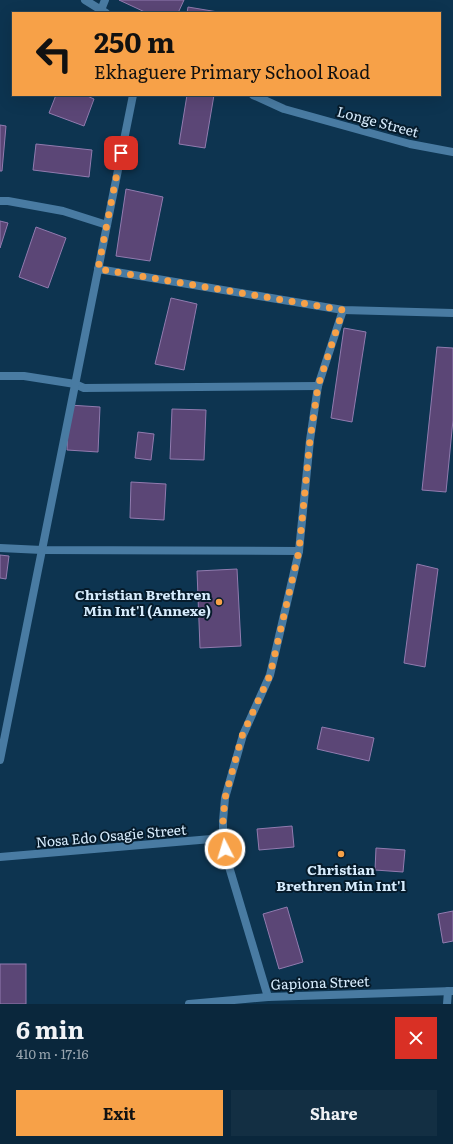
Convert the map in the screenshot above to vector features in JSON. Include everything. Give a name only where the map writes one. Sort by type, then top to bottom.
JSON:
[{"type":"street","points":[[85,0],[104,11],[105,0]]},
{"type":"street","points":[[0,760],[4,723],[42,550],[133,96]]},
{"type":"street","name":"Longe Street","points":[[255,96],[284,109],[410,144],[453,152]]},
{"type":"street","points":[[0,201],[8,201],[63,211],[107,225]]},
{"type":"street","points":[[98,269],[343,310],[453,313]]},
{"type":"street","points":[[268,997],[227,860],[223,838],[225,798],[242,736],[270,675],[299,551],[310,440],[318,386],[343,310]]},
{"type":"street","points":[[0,376],[24,376],[75,384],[84,388],[318,386]]},
{"type":"street","points":[[0,548],[42,550],[299,551]]},
{"type":"street","name":"Nosa Edo Osagie Street","points":[[0,857],[223,838]]},
{"type":"street","points":[[447,1004],[451,991]]},
{"type":"street","name":"Gapiona Street","points":[[189,1004],[231,1002],[268,997],[451,991]]},
{"type":"building","points":[[119,0],[184,0],[178,12],[145,12]]},
{"type":"building","points":[[188,7],[218,12],[187,12]]},
{"type":"building","points":[[56,96],[87,96],[94,99],[84,126],[49,113]]},
{"type":"building","points":[[187,96],[214,96],[205,148],[179,144]]},
{"type":"building","points":[[0,125],[6,126],[2,171],[0,171]]},
{"type":"building","points":[[36,144],[92,150],[89,177],[33,170]]},
{"type":"building","points":[[126,189],[163,197],[150,261],[116,256]]},
{"type":"building","points":[[0,221],[8,223],[0,248]]},
{"type":"building","points":[[36,227],[66,238],[48,288],[19,277]]},
{"type":"building","points":[[171,298],[197,304],[184,370],[155,364]]},
{"type":"building","points":[[344,328],[366,332],[352,422],[331,418]]},
{"type":"building","points":[[437,347],[453,348],[453,420],[446,492],[422,490]]},
{"type":"building","points":[[69,405],[100,407],[98,452],[67,450]]},
{"type":"building","points":[[172,409],[206,410],[204,460],[170,459]]},
{"type":"building","points":[[138,432],[154,434],[151,460],[135,458]]},
{"type":"building","points":[[131,482],[166,484],[164,520],[130,518]]},
{"type":"building","points":[[0,555],[9,556],[6,579],[0,578]]},
{"type":"building","points":[[417,564],[438,569],[425,667],[404,663]]},
{"type":"building","points":[[237,569],[241,646],[200,648],[197,571]]},
{"type":"building","points":[[322,727],[374,738],[369,761],[317,749]]},
{"type":"building","points":[[292,826],[294,847],[259,850],[257,829]]},
{"type":"building","points":[[376,848],[405,850],[403,872],[375,870]]},
{"type":"building","points":[[287,907],[303,962],[279,969],[263,914]]},
{"type":"building","points":[[453,911],[453,941],[443,943],[438,914]]},
{"type":"building","points":[[0,964],[26,964],[26,1004],[0,1004]]},
{"type":"place","name":"Christian Brethren Min Int'l (Annexe)","points":[[219,602]]},
{"type":"place","name":"Christian Brethren Min Int'l","points":[[341,854]]},
{"type":"route","points":[[121,153],[98,269],[343,310],[318,386],[310,440],[299,551],[270,675],[242,736],[225,798],[223,838],[225,849]]}]
